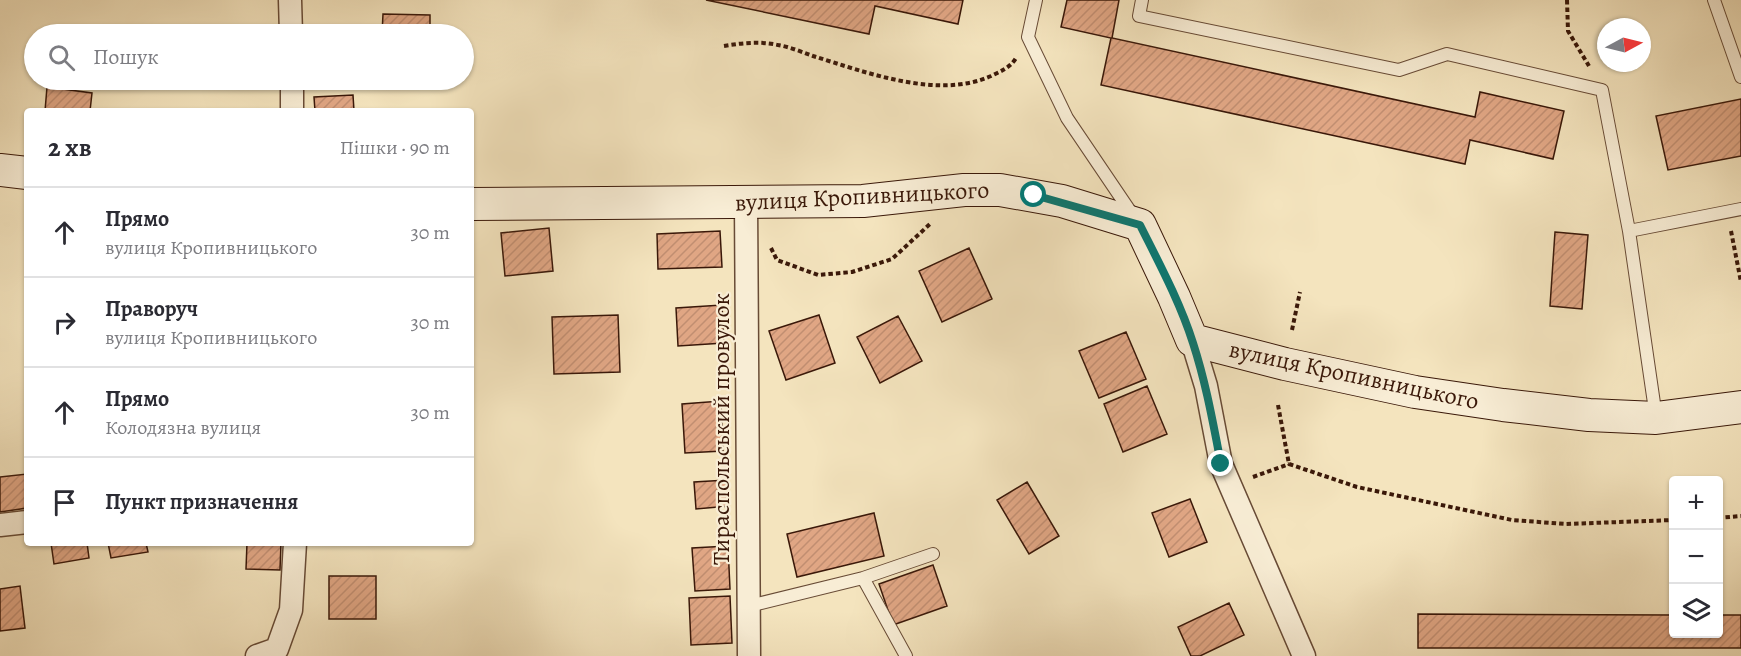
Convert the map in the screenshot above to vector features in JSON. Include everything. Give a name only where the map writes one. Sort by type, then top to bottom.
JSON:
[{"type":"main road","points":[[0,170],[24,173]]},
{"type":"main road","name":"вулиця Кропивницького","points":[[474,204],[863,201],[964,190],[1000,190],[1034,195],[1140,225]]},
{"type":"main road","points":[[1140,225],[1192,340]]},
{"type":"main road","name":"вулиця Кропивницького","points":[[1192,340],[1285,364],[1416,392],[1589,415],[1656,418],[1741,407]]},
{"type":"street","points":[[290,0],[291,24]]},
{"type":"street","points":[[292,90],[292,108]]},
{"type":"street","name":"Тираспольський провулок","points":[[746,202],[749,656]]},
{"type":"street","points":[[1192,340],[1206,386],[1221,464],[1304,656]]},
{"type":"street","points":[[0,525],[24,522]]},
{"type":"street","points":[[256,656],[277,648],[291,610],[295,546]]},
{"type":"lane","points":[[1036,0],[1028,37],[1067,118],[1140,225]]},
{"type":"lane","points":[[1142,0],[1139,16],[1399,70],[1447,54],[1602,90],[1629,231],[1656,418]]},
{"type":"lane","points":[[1714,0],[1741,77]]},
{"type":"lane","points":[[1629,231],[1741,209]]},
{"type":"lane","points":[[749,606],[863,578],[933,554]]},
{"type":"lane","points":[[863,578],[906,656]]},
{"type":"path","points":[[1567,0],[1568,31],[1602,90]]},
{"type":"path","points":[[724,46],[743,42],[778,45],[857,69],[914,83],[949,85],[983,79],[1012,66],[1028,37]]},
{"type":"path","points":[[767,240],[777,260],[818,275],[852,272],[892,259],[930,224],[952,197],[964,190]]},
{"type":"path","points":[[1727,212],[1741,282]]},
{"type":"path","points":[[1292,330],[1300,292]]},
{"type":"path","points":[[1278,405],[1289,464]]},
{"type":"path","points":[[1231,486],[1289,464],[1357,487],[1512,520],[1566,524],[1669,520]]},
{"type":"path","points":[[1723,518],[1741,516]]},
{"type":"building","points":[[706,0],[963,0],[958,24],[875,6],[869,34]]},
{"type":"building","points":[[1067,0],[1119,0],[1112,38],[1475,117],[1480,92],[1564,111],[1553,159],[1470,140],[1465,164],[1101,85],[1111,38],[1061,27]]},
{"type":"building","points":[[383,14],[430,15],[430,24],[382,24]]},
{"type":"building","points":[[47,90],[92,93],[90,108],[45,108]]},
{"type":"building","points":[[353,95],[354,108],[315,108],[314,97]]},
{"type":"building","points":[[1741,99],[1741,156],[1668,170],[1656,116]]},
{"type":"building","points":[[549,228],[553,271],[505,276],[501,233]]},
{"type":"building","points":[[720,231],[722,267],[658,269],[657,234]]},
{"type":"building","points":[[1555,232],[1588,235],[1582,309],[1550,306]]},
{"type":"building","points":[[969,248],[992,299],[942,322],[919,271]]},
{"type":"building","points":[[722,305],[724,343],[678,346],[676,308]]},
{"type":"building","points":[[618,315],[620,372],[554,374],[552,317]]},
{"type":"building","points":[[819,315],[835,363],[786,380],[769,331]]},
{"type":"building","points":[[898,316],[922,361],[880,383],[857,337]]},
{"type":"building","points":[[1126,332],[1146,379],[1099,398],[1079,351]]},
{"type":"building","points":[[1147,386],[1167,434],[1123,452],[1104,404]]},
{"type":"building","points":[[721,401],[723,451],[685,453],[682,404]]},
{"type":"building","points":[[24,474],[24,508],[0,512],[0,477]]},
{"type":"building","points":[[727,480],[729,506],[696,509],[694,482]]},
{"type":"building","points":[[1027,482],[1059,536],[1029,554],[997,500]]},
{"type":"building","points":[[1190,499],[1207,542],[1169,557],[1152,513]]},
{"type":"building","points":[[874,513],[884,556],[797,577],[787,534]]},
{"type":"building","points":[[51,546],[87,546],[89,558],[54,564]]},
{"type":"building","points":[[109,546],[147,546],[148,552],[111,558]]},
{"type":"building","points":[[247,546],[281,546],[280,570],[246,569]]},
{"type":"building","points":[[728,546],[730,589],[695,591],[692,548]]},
{"type":"building","points":[[933,565],[947,606],[893,625],[879,584]]},
{"type":"building","points":[[329,576],[376,576],[376,619],[329,619]]},
{"type":"building","points":[[20,586],[25,628],[0,631],[0,589]]},
{"type":"building","points":[[730,596],[732,643],[691,645],[689,598]]},
{"type":"building","points":[[1229,603],[1244,635],[1200,656],[1191,656],[1178,627]]},
{"type":"building","points":[[1418,614],[1669,615],[1669,638],[1723,638],[1723,615],[1741,615],[1741,648],[1418,648]]},
{"type":"route","points":[[1034,195],[1062,201],[1140,225],[1192,340],[1206,386],[1221,464]]}]
